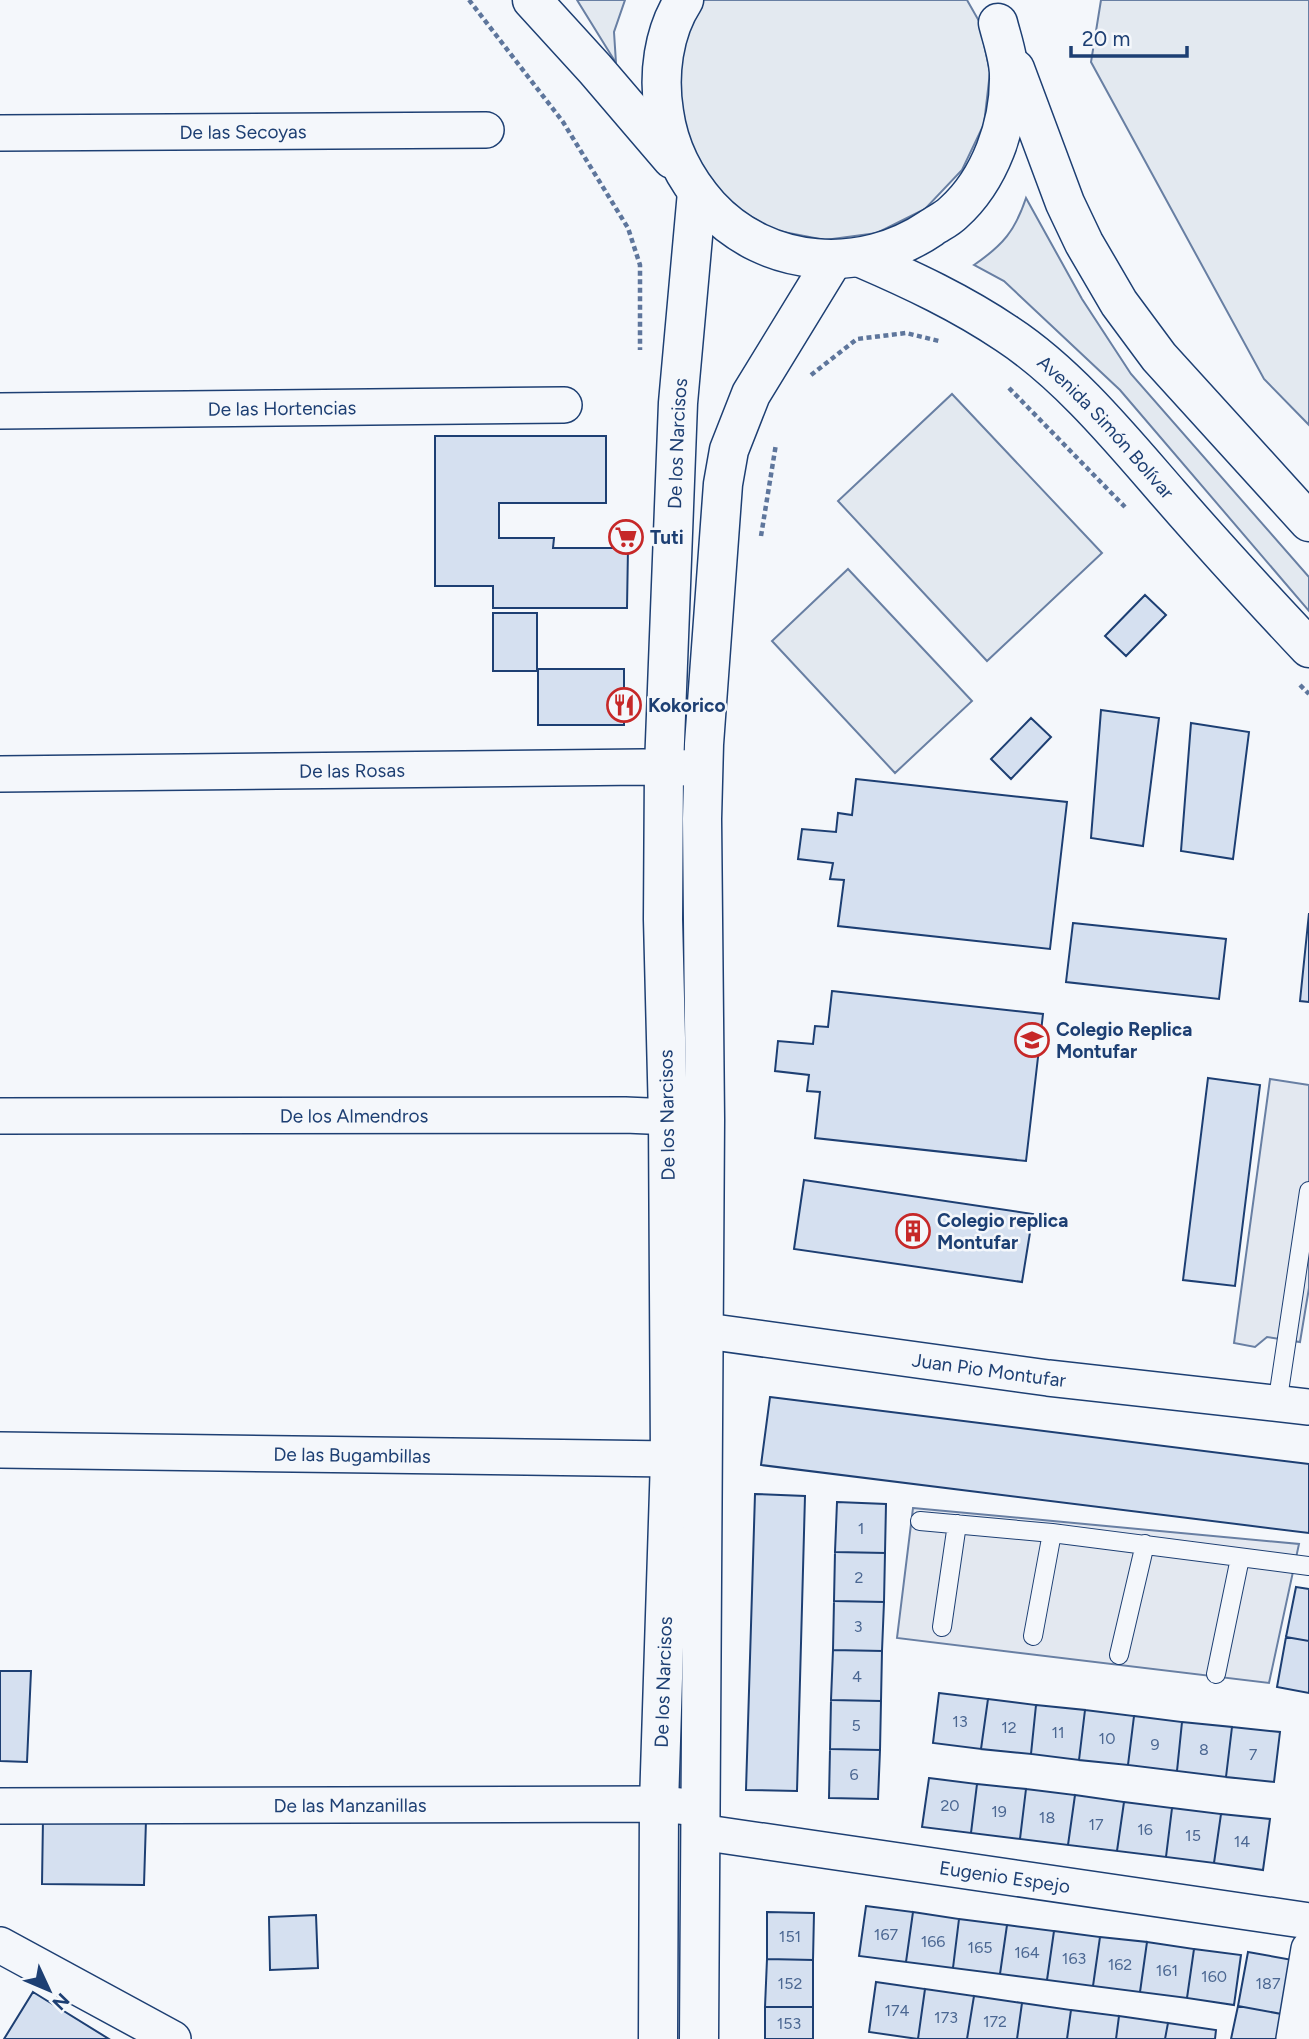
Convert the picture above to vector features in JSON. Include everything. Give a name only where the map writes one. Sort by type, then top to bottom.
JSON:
[{"type":"main road","name":"Avenida Simón Bolívar","points":[[532,0],[595,69],[718,216],[743,234],[762,244],[802,257],[847,259],[940,293],[1007,334],[1043,361],[1115,432],[1234,569],[1300,662]]},
{"type":"main road","name":"Avenida Simón Bolívar","points":[[684,0],[678,9],[664,50],[661,91],[667,133],[690,182]]},
{"type":"main road","name":"Avenida Simón Bolívar","points":[[847,259],[910,242],[953,213],[986,173],[1005,125],[1010,73],[994,11]]},
{"type":"main road","name":"Avenida Simón Bolívar","points":[[994,11],[1065,203],[1084,243],[1119,303],[1159,357],[1309,522]]},
{"type":"main road","name":"De los Narcisos","points":[[687,1118],[663,919],[664,767],[678,403],[690,182]]},
{"type":"main road","name":"De los Narcisos","points":[[699,2039],[700,1820],[687,1459],[687,1118],[704,744],[723,484],[729,450],[751,394],[847,259]]},
{"type":"main road","name":"De los Narcisos","points":[[658,2039],[659,1804],[687,1459]]},
{"type":"street","name":"De las Secoyas","points":[[0,132],[486,130]]},
{"type":"street","name":"De las Hortencias","points":[[0,411],[564,405]]},
{"type":"street","name":"De las Rosas","points":[[0,774],[664,767],[704,769]]},
{"type":"street","name":"De los Almendros","points":[[0,1116],[687,1118]]},
{"type":"street","name":"Juan Pio Montufar","points":[[686,1328],[1062,1380],[1293,1406]]},
{"type":"street","name":"De las Bugambillas","points":[[0,1450],[687,1459]]},
{"type":"street","name":"De las Manzanillas","points":[[0,1806],[659,1804],[700,1820]]},
{"type":"street","name":"Eugenio Espejo","points":[[700,1820],[1309,1921]]},
{"type":"street","points":[[0,1945],[173,2039]]},
{"type":"street","points":[[1294,2039],[1309,1949]]},
{"type":"lane","points":[[1293,1406],[1309,1191]]},
{"type":"lane","points":[[920,1521],[1052,1533],[1309,1566]]},
{"type":"lane","points":[[942,1628],[957,1524]]},
{"type":"lane","points":[[1033,1636],[1052,1533]]},
{"type":"lane","points":[[1119,1655],[1145,1544]]},
{"type":"lane","points":[[1216,1674],[1240,1558]]},
{"type":"path","points":[[469,0],[563,122],[628,228],[640,265],[640,362]]},
{"type":"path","points":[[806,385],[812,373],[856,339],[905,333],[945,343]]},
{"type":"path","points":[[1008,386],[1131,513]]},
{"type":"path","points":[[760,548],[778,431]]},
{"type":"path","points":[[1300,662],[1309,694]]},
{"type":"shaded area","points":[[577,0],[625,0],[614,32],[616,63]]},
{"type":"shaded area","points":[[695,0],[967,0],[979,21],[990,72],[984,124],[962,170],[925,209],[877,233],[825,240],[773,230],[727,202],[693,162],[675,112],[689,8]]},
{"type":"shaded area","points":[[1101,0],[1309,0],[1309,425],[1264,379],[1091,62]]},
{"type":"shaded area","points":[[1026,198],[1082,299],[1131,374],[1309,577],[1309,611],[1120,390],[1004,281],[974,265],[1007,236]]},
{"type":"shaded area","points":[[952,394],[1102,553],[987,661],[838,501]]},
{"type":"shaded area","points":[[848,569],[972,701],[895,773],[772,641]]},
{"type":"shaded area","points":[[1270,1079],[1309,1085],[1309,1288],[1300,1342],[1267,1337],[1255,1347],[1234,1343]]},
{"type":"shaded area","points":[[913,1508],[1299,1544],[1269,1683],[897,1638]]},
{"type":"building","points":[[435,436],[606,436],[606,503],[499,503],[499,538],[554,538],[553,548],[628,548],[627,608],[493,608],[493,586],[435,586]]},
{"type":"building","points":[[1145,595],[1166,615],[1126,656],[1105,636]]},
{"type":"building","points":[[493,613],[537,613],[537,671],[493,671]]},
{"type":"building","points":[[538,669],[624,669],[624,725],[538,725]]},
{"type":"building","points":[[1101,710],[1159,718],[1143,846],[1091,838]]},
{"type":"building","points":[[1031,718],[1051,737],[1011,779],[991,759]]},
{"type":"building","points":[[1191,723],[1249,732],[1233,859],[1181,851]]},
{"type":"building","points":[[856,779],[1067,802],[1050,949],[838,926],[844,880],[830,879],[833,863],[798,859],[802,829],[836,832],[838,813],[852,815]]},
{"type":"building","points":[[1309,913],[1309,1002],[1300,1001]]},
{"type":"building","points":[[1073,923],[1226,939],[1219,999],[1066,982]]},
{"type":"building","points":[[832,991],[1043,1014],[1026,1161],[815,1138],[820,1092],[807,1091],[809,1075],[775,1071],[778,1041],[813,1044],[815,1026],[828,1027]]},
{"type":"building","points":[[1208,1078],[1260,1085],[1235,1286],[1183,1280]]},
{"type":"building","name":"Colegio replica Montufar","points":[[804,1180],[1033,1214],[1022,1282],[794,1249]]},
{"type":"building","points":[[770,1397],[1309,1464],[1309,1533],[761,1465]]},
{"type":"building","points":[[755,1494],[805,1496],[797,1791],[746,1790]]},
{"type":"building","points":[[837,1502],[886,1504],[885,1553],[835,1552]]},
{"type":"building","points":[[835,1552],[885,1553],[884,1602],[834,1601]]},
{"type":"building","points":[[1296,1587],[1309,1589],[1309,1641],[1286,1637]]},
{"type":"building","points":[[834,1601],[884,1602],[882,1651],[833,1650]]},
{"type":"building","points":[[1286,1637],[1309,1641],[1309,1693],[1277,1687]]},
{"type":"building","points":[[833,1650],[882,1651],[881,1701],[831,1700]]},
{"type":"building","points":[[0,1671],[31,1671],[27,1762],[0,1761]]},
{"type":"building","points":[[939,1693],[988,1699],[981,1749],[933,1743]]},
{"type":"building","points":[[988,1699],[1036,1705],[1031,1754],[981,1749]]},
{"type":"building","points":[[831,1700],[881,1701],[880,1750],[830,1749]]},
{"type":"building","points":[[1036,1705],[1085,1710],[1079,1760],[1031,1754]]},
{"type":"building","points":[[1085,1710],[1134,1716],[1128,1765],[1079,1760]]},
{"type":"building","points":[[1134,1716],[1182,1722],[1177,1771],[1128,1765]]},
{"type":"building","points":[[1182,1722],[1232,1727],[1226,1777],[1177,1771]]},
{"type":"building","points":[[1232,1727],[1280,1732],[1274,1782],[1226,1777]]},
{"type":"building","points":[[830,1749],[880,1750],[878,1799],[829,1798]]},
{"type":"building","points":[[929,1778],[977,1784],[971,1833],[922,1827]]},
{"type":"building","points":[[977,1784],[1026,1789],[1020,1839],[971,1833]]},
{"type":"building","points":[[1026,1789],[1075,1795],[1068,1845],[1020,1839]]},
{"type":"building","points":[[1075,1795],[1124,1802],[1117,1851],[1068,1845]]},
{"type":"building","points":[[1124,1802],[1172,1808],[1166,1857],[1117,1851]]},
{"type":"building","points":[[1172,1808],[1221,1814],[1214,1863],[1166,1857]]},
{"type":"building","points":[[1221,1814],[1270,1819],[1263,1870],[1214,1863]]},
{"type":"building","points":[[43,1818],[146,1820],[144,1885],[42,1884]]},
{"type":"building","points":[[866,1906],[913,1912],[906,1962],[859,1956]]},
{"type":"building","points":[[767,1912],[814,1913],[813,1960],[767,1959]]},
{"type":"building","points":[[913,1912],[959,1919],[953,1968],[906,1962]]},
{"type":"building","points":[[316,1915],[318,1968],[270,1970],[269,1917]]},
{"type":"building","points":[[959,1919],[1007,1925],[1000,1974],[953,1968]]},
{"type":"building","points":[[1007,1925],[1054,1931],[1047,1980],[1000,1974]]},
{"type":"building","points":[[1054,1931],[1100,1937],[1093,1986],[1047,1980]]},
{"type":"building","points":[[1100,1937],[1147,1942],[1140,1992],[1093,1986]]},
{"type":"building","points":[[1147,1942],[1194,1949],[1187,1998],[1140,1992]]},
{"type":"building","points":[[1194,1949],[1241,1955],[1234,2005],[1187,1998]]},
{"type":"building","points":[[1248,1952],[1298,1961],[1287,2015],[1238,2006]]},
{"type":"building","points":[[767,1959],[813,1960],[813,2007],[765,2007]]},
{"type":"building","points":[[876,1982],[925,1989],[918,2039],[869,2032]]},
{"type":"building","points":[[925,1989],[974,1996],[967,2039],[918,2039]]},
{"type":"building","points":[[33,1992],[109,2039],[4,2039]]},
{"type":"building","points":[[974,1996],[1022,2003],[1017,2039],[967,2039]]},
{"type":"building","points":[[1022,2003],[1071,2010],[1067,2039],[1017,2039]]},
{"type":"building","points":[[1238,2006],[1287,2015],[1282,2039],[1231,2039]]},
{"type":"building","points":[[765,2007],[813,2007],[813,2039],[765,2039]]},
{"type":"building","points":[[1071,2010],[1119,2016],[1116,2039],[1067,2039]]},
{"type":"building","points":[[1119,2016],[1168,2023],[1165,2039],[1116,2039]]},
{"type":"building","points":[[1168,2023],[1216,2030],[1215,2039],[1165,2039]]},
{"type":"place","name":"Tuti","points":[[626,537]]},
{"type":"place","name":"Kokorico","points":[[624,705]]},
{"type":"place","name":"Colegio Replica Montufar","points":[[1032,1040]]},
{"type":"place","name":"Colegio replica Montufar","points":[[913,1231]]}]
